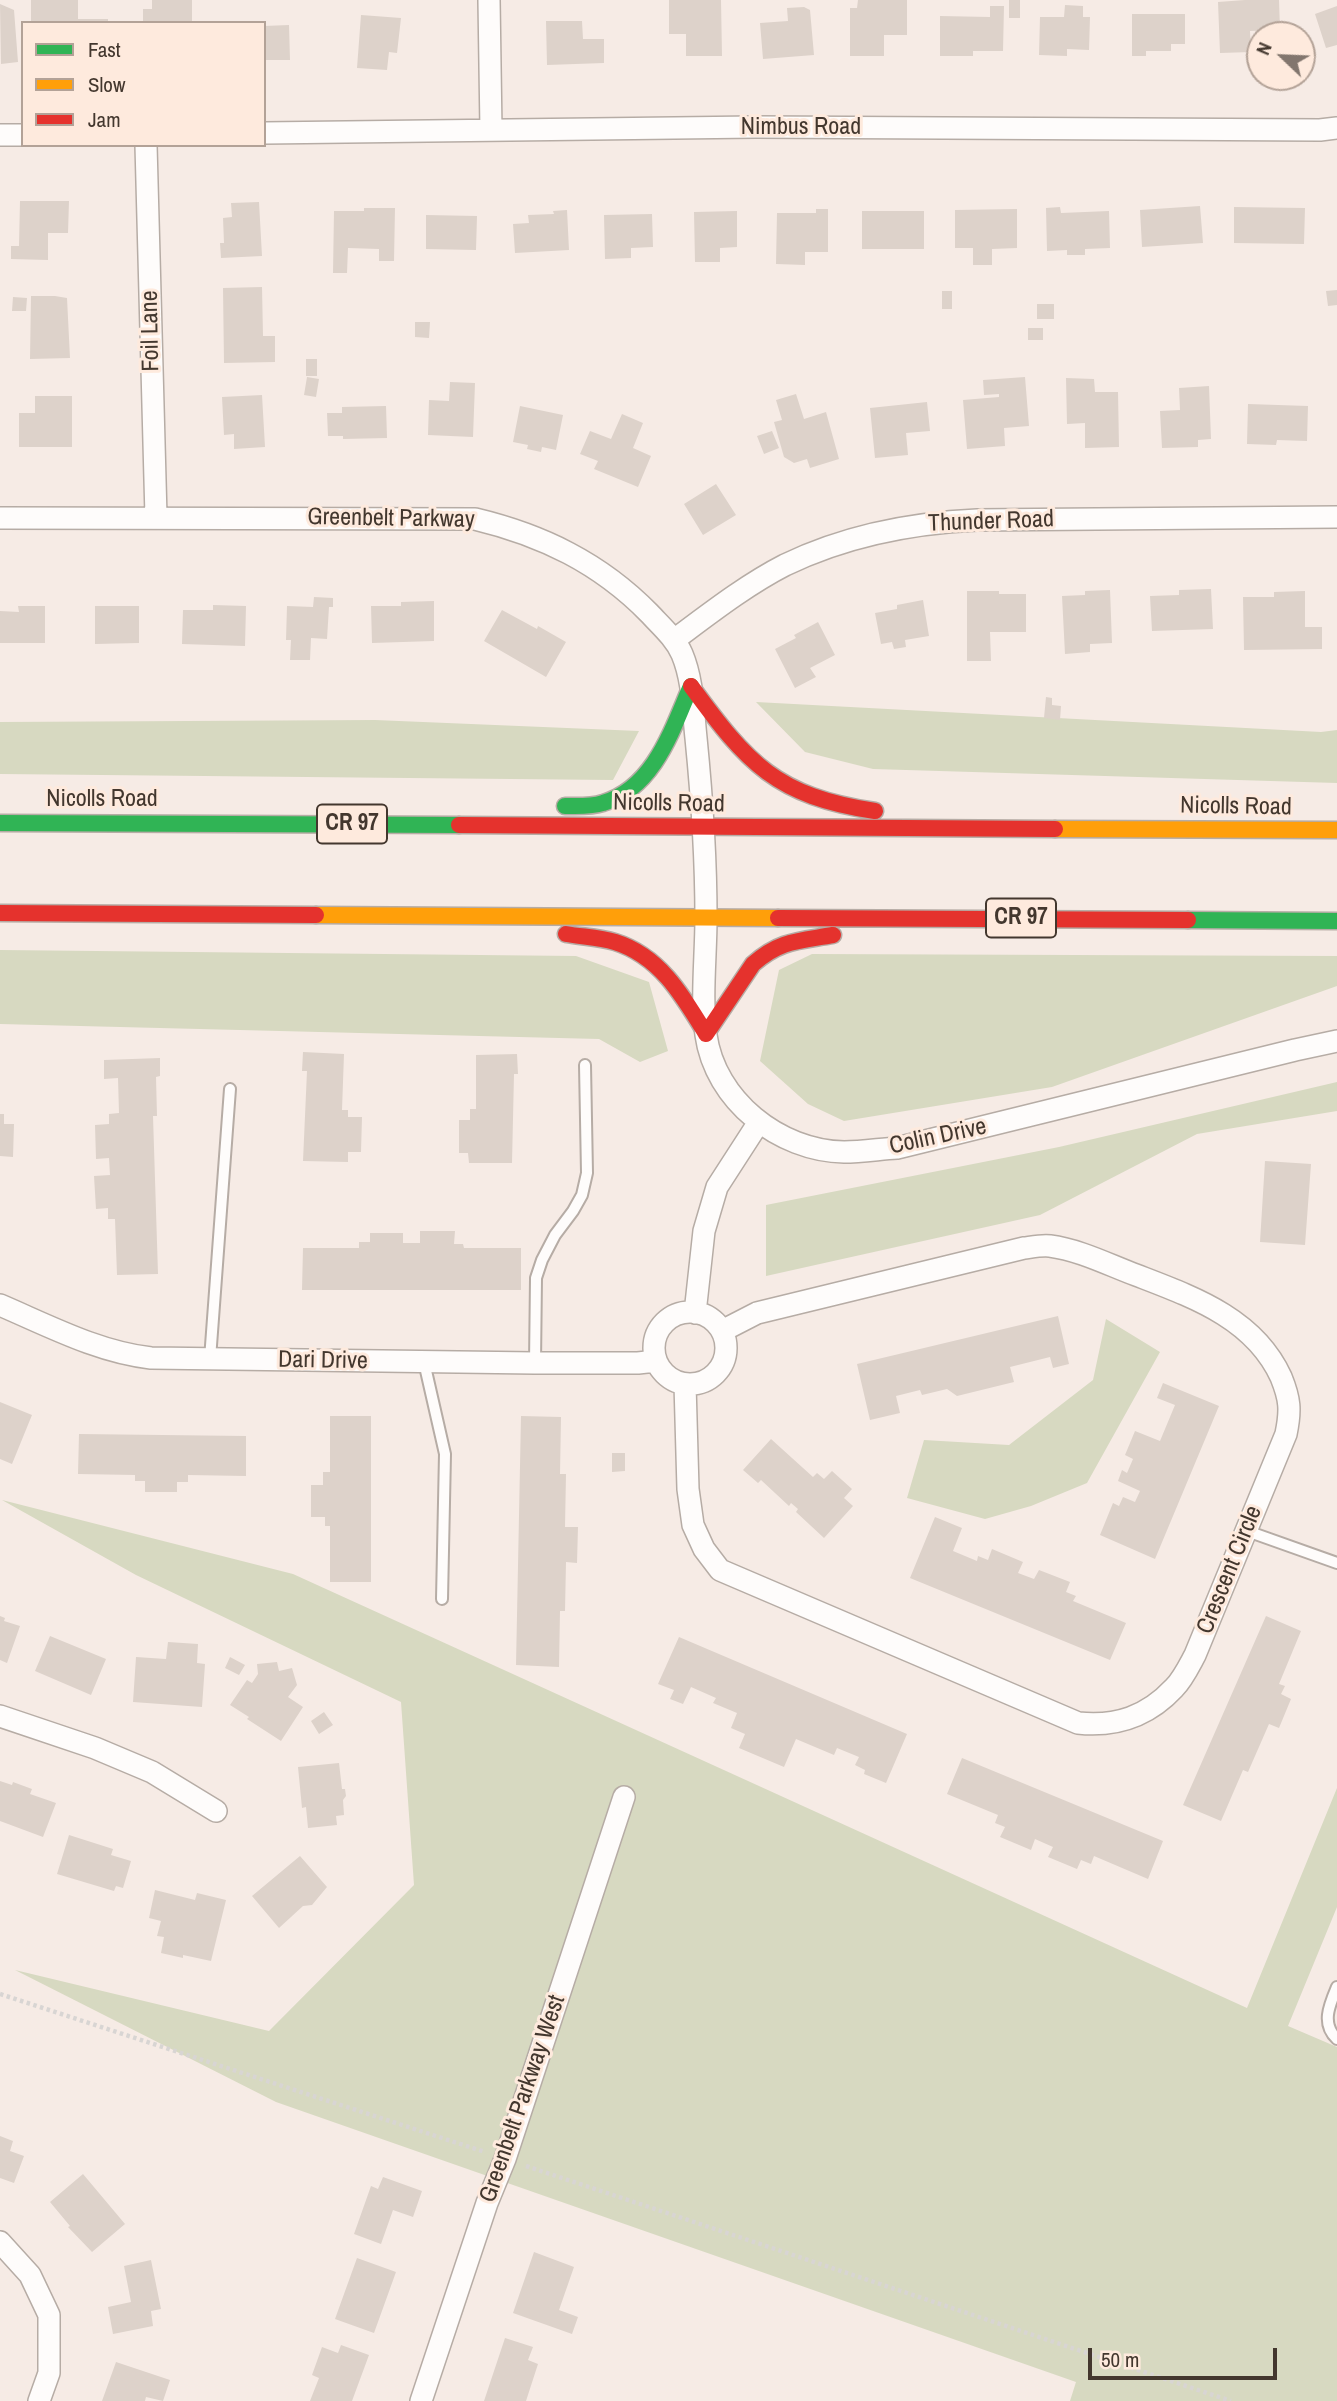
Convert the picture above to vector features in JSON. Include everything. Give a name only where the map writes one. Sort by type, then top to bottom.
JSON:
[{"type":"highway","points":[[429,824],[539,808],[604,803],[632,787],[656,760],[691,686],[740,751],[767,775],[797,792],[832,803],[966,828]]},
{"type":"highway","name":"Nicolls Road","points":[[0,823],[1337,830]]},
{"type":"highway","name":"CR 97","points":[[0,914],[1337,921]]},
{"type":"highway","points":[[453,915],[615,942],[631,948],[645,955],[667,974],[706,1034],[753,964],[772,948],[785,941],[822,937],[919,917]]},
{"type":"street","points":[[489,0],[491,130]]},
{"type":"street","name":"Nimbus Road","points":[[266,132],[756,127],[1337,128]]},
{"type":"street","points":[[0,135],[21,135]]},
{"type":"street","name":"Foil Lane","points":[[146,147],[156,517]]},
{"type":"street","name":"Thunder Road","points":[[674,640],[753,584],[786,565],[824,550],[901,527],[977,520],[1337,517]]},
{"type":"street","name":"Greenbelt Parkway","points":[[0,518],[475,519],[536,536],[587,562],[628,592],[674,640],[682,654],[691,686],[704,827],[706,916]]},
{"type":"street","name":"Colin Drive","points":[[706,916],[706,1034],[716,1073],[743,1108],[760,1122],[779,1135],[819,1148],[843,1152],[897,1148],[1295,1049],[1337,1041]]},
{"type":"street","points":[[695,1313],[704,1231],[717,1187],[760,1122]]},
{"type":"street","name":"Crescent Circle","points":[[685,1384],[688,1489],[693,1525],[704,1549],[720,1570],[1078,1723],[1102,1725],[1122,1721],[1145,1711],[1175,1688],[1195,1655],[1286,1434],[1290,1418],[1289,1396],[1273,1360],[1248,1330],[1191,1297],[1070,1250],[1047,1245],[1024,1248],[757,1314],[722,1331]]},
{"type":"street","name":"Dari Drive","points":[[0,1305],[97,1346],[128,1356],[151,1359],[536,1363],[656,1361]]},
{"type":"street","points":[[695,1313],[711,1319],[722,1331],[726,1346],[723,1362],[719,1370],[707,1380],[685,1384],[665,1375],[656,1361],[654,1343],[662,1326],[677,1315],[695,1313]]},
{"type":"street","points":[[0,1716],[95,1748],[152,1772],[216,1811]]},
{"type":"street","name":"Greenbelt Parkway West","points":[[421,2401],[487,2203],[505,2159],[624,1797]]},
{"type":"street","points":[[0,2242],[30,2276],[49,2315],[49,2373],[39,2401]]},
{"type":"lane","points":[[536,1363],[536,1278],[555,1236],[582,1195],[587,1173],[585,1065]]},
{"type":"lane","points":[[210,1359],[230,1089]]},
{"type":"lane","points":[[424,1362],[445,1454],[442,1599]]},
{"type":"lane","points":[[1247,1531],[1337,1563]]},
{"type":"lane","points":[[1337,1987],[1327,2015],[1329,2029],[1337,2039]]},
{"type":"path","points":[[0,1994],[1231,2401]]},
{"type":"green space","points":[[756,702],[1321,732],[1337,730],[1337,783],[873,769],[805,752]]},
{"type":"green space","points":[[375,720],[639,731],[613,780],[0,774],[0,722]]},
{"type":"green space","points":[[0,950],[576,956],[649,982],[668,1051],[640,1062],[599,1039],[0,1024]]},
{"type":"green space","points":[[812,954],[1337,956],[1337,986],[1052,1087],[844,1121],[808,1104],[760,1061],[779,970]]},
{"type":"green space","points":[[1337,1082],[1337,1111],[1197,1134],[1040,1215],[766,1276],[766,1205],[1059,1147]]},
{"type":"green space","points":[[1106,1319],[1160,1352],[1087,1483],[1031,1506],[985,1519],[907,1498],[924,1440],[1009,1445],[1093,1380]]},
{"type":"green space","points":[[2,1500],[293,1574],[1247,2008],[1337,1788],[1337,1907],[1288,2026],[1337,2047],[1337,2401],[1070,2401],[1076,2382],[276,2102],[15,1970],[269,2031],[414,1885],[401,1702],[136,1575]]},
{"type":"building","points":[[31,0],[78,0],[78,19],[108,19],[108,21],[31,21]]},
{"type":"building","points":[[152,0],[192,0],[192,21],[143,21],[143,9],[152,9]]},
{"type":"building","points":[[669,0],[721,0],[722,56],[686,56],[686,34],[669,34]]},
{"type":"building","points":[[858,0],[907,0],[907,35],[884,35],[884,56],[850,56],[850,8],[857,8]]},
{"type":"building","points":[[1009,0],[1020,0],[1020,18],[1009,18]]},
{"type":"building","points":[[1279,0],[1280,21],[1246,21],[1246,52],[1220,53],[1218,2]]},
{"type":"building","points":[[0,4],[14,10],[18,62],[1,64]]},
{"type":"building","points":[[1065,5],[1083,6],[1083,17],[1090,17],[1089,50],[1067,49],[1067,56],[1039,55],[1040,17],[1064,17]]},
{"type":"building","points":[[990,6],[1004,6],[1003,51],[973,51],[973,56],[940,56],[940,16],[990,17]]},
{"type":"building","points":[[1337,6],[1337,45],[1326,48],[1315,14]]},
{"type":"building","points":[[804,7],[810,10],[814,55],[763,59],[760,23],[788,21],[787,8]]},
{"type":"building","points":[[1132,14],[1185,14],[1185,44],[1171,44],[1171,51],[1146,51],[1146,56],[1132,56]]},
{"type":"building","points":[[361,15],[401,18],[397,53],[389,52],[387,70],[357,68]]},
{"type":"building","points":[[546,21],[582,21],[583,39],[604,39],[604,63],[547,65]]},
{"type":"building","points":[[289,25],[290,60],[266,60],[266,26]]},
{"type":"building","points":[[20,201],[69,201],[68,233],[48,233],[48,260],[11,259],[11,246],[19,246]]},
{"type":"building","points":[[259,202],[262,256],[221,258],[220,243],[224,243],[223,218],[232,217],[231,203]]},
{"type":"building","points":[[1200,206],[1203,243],[1142,247],[1140,210]]},
{"type":"building","points":[[1060,207],[1061,213],[1109,211],[1110,248],[1085,249],[1085,255],[1067,255],[1067,250],[1047,251],[1046,208]]},
{"type":"building","points":[[1234,207],[1305,208],[1304,244],[1234,243]]},
{"type":"building","points":[[364,208],[395,208],[394,261],[379,261],[379,249],[348,248],[347,273],[333,273],[334,211],[364,211]]},
{"type":"building","points":[[816,209],[828,209],[828,252],[805,252],[805,265],[776,264],[777,213],[816,213]]},
{"type":"building","points":[[1017,209],[1017,248],[992,249],[992,265],[973,265],[973,248],[955,248],[955,210]]},
{"type":"building","points":[[567,210],[569,250],[515,253],[513,224],[529,223],[528,215],[554,214],[553,211]]},
{"type":"building","points":[[737,211],[737,247],[720,248],[720,262],[695,262],[694,212]]},
{"type":"building","points":[[862,211],[924,211],[924,249],[862,249]]},
{"type":"building","points":[[652,214],[653,247],[631,248],[631,258],[605,259],[604,215]]},
{"type":"building","points":[[426,215],[477,216],[476,250],[426,249]]},
{"type":"building","points":[[262,287],[263,336],[275,336],[275,362],[224,363],[223,288]]},
{"type":"building","points":[[1337,290],[1337,305],[1328,306],[1326,291]]},
{"type":"building","points":[[942,291],[952,291],[952,309],[942,309]]},
{"type":"building","points":[[31,296],[67,298],[70,358],[30,359]]},
{"type":"building","points":[[13,297],[27,298],[26,311],[12,311]]},
{"type":"building","points":[[1037,304],[1054,304],[1054,319],[1037,319]]},
{"type":"building","points":[[415,322],[430,322],[429,338],[415,337]]},
{"type":"building","points":[[1028,328],[1043,328],[1043,340],[1028,340]]},
{"type":"building","points":[[306,359],[317,359],[317,376],[306,376]]},
{"type":"building","points":[[307,377],[319,379],[316,397],[304,395]]},
{"type":"building","points":[[1025,377],[1029,426],[1004,428],[1005,446],[967,449],[963,400],[999,397],[999,394],[984,395],[983,380]]},
{"type":"building","points":[[1066,378],[1094,379],[1095,392],[1118,392],[1119,447],[1085,448],[1085,423],[1067,424]]},
{"type":"building","points":[[450,382],[475,383],[473,437],[428,435],[429,400],[449,401]]},
{"type":"building","points":[[1209,386],[1211,439],[1198,440],[1198,447],[1162,448],[1160,411],[1180,410],[1179,388]]},
{"type":"building","points":[[796,394],[804,419],[826,412],[839,459],[810,468],[807,459],[794,463],[784,457],[774,422],[782,420],[776,400]]},
{"type":"building","points":[[262,395],[265,447],[234,449],[234,434],[224,435],[222,397]]},
{"type":"building","points":[[35,396],[72,396],[72,447],[19,447],[19,413],[35,413]]},
{"type":"building","points":[[927,402],[930,431],[906,433],[908,455],[875,458],[870,408]]},
{"type":"building","points":[[1248,404],[1308,406],[1307,441],[1277,440],[1276,445],[1247,444]]},
{"type":"building","points":[[386,406],[387,438],[343,439],[343,436],[328,436],[327,413],[342,413],[342,407]]},
{"type":"building","points":[[520,406],[563,415],[556,450],[542,447],[541,452],[527,449],[528,445],[513,442]]},
{"type":"building","points":[[622,414],[643,423],[633,448],[651,456],[638,487],[594,469],[598,461],[580,454],[590,431],[611,439]]},
{"type":"building","points":[[772,431],[779,448],[764,454],[757,436]]},
{"type":"building","points":[[716,484],[736,515],[703,535],[684,504]]},
{"type":"building","points":[[1211,589],[1213,629],[1152,631],[1150,596],[1179,595],[1179,590]]},
{"type":"building","points":[[1110,590],[1112,643],[1090,644],[1090,652],[1065,654],[1062,596],[1085,595],[1085,591]]},
{"type":"building","points":[[967,591],[1026,594],[1026,632],[990,632],[991,661],[967,661]]},
{"type":"building","points":[[1305,591],[1305,627],[1322,627],[1322,649],[1244,650],[1243,597],[1274,597],[1274,592]]},
{"type":"building","points":[[314,597],[333,598],[333,607],[329,607],[327,639],[311,638],[310,660],[290,660],[291,640],[286,640],[287,606],[313,607]]},
{"type":"building","points":[[923,600],[929,636],[905,640],[906,647],[894,649],[892,642],[881,644],[875,613]]},
{"type":"building","points":[[434,601],[434,641],[372,643],[371,606],[401,606],[401,602]]},
{"type":"building","points":[[213,605],[246,606],[245,646],[182,644],[183,610],[213,610]]},
{"type":"building","points":[[18,606],[45,606],[45,643],[0,643],[0,611],[19,612]]},
{"type":"building","points":[[95,606],[139,606],[139,643],[95,644]]},
{"type":"building","points":[[502,610],[566,642],[546,677],[484,641]]},
{"type":"building","points":[[818,622],[835,655],[810,668],[816,677],[795,688],[775,649]]},
{"type":"building","points":[[1046,697],[1052,698],[1052,705],[1061,706],[1060,720],[1044,718]]},
{"type":"building","points":[[303,1052],[344,1054],[342,1110],[348,1110],[348,1117],[362,1117],[361,1152],[348,1152],[348,1162],[303,1161],[307,1071],[302,1071]]},
{"type":"building","points":[[517,1054],[512,1163],[469,1163],[468,1153],[459,1153],[459,1120],[470,1120],[470,1109],[476,1109],[476,1055]]},
{"type":"building","points":[[160,1058],[160,1076],[156,1077],[157,1116],[153,1116],[158,1274],[117,1275],[115,1219],[108,1219],[108,1208],[96,1209],[94,1176],[110,1175],[109,1158],[96,1159],[95,1125],[109,1124],[109,1114],[119,1113],[118,1078],[104,1079],[104,1060]]},
{"type":"building","points":[[0,1114],[4,1114],[4,1124],[14,1124],[13,1157],[0,1156]]},
{"type":"building","points":[[1265,1161],[1311,1164],[1305,1245],[1260,1242]]},
{"type":"building","points":[[420,1231],[455,1231],[454,1244],[463,1244],[464,1248],[521,1248],[521,1290],[302,1290],[303,1248],[359,1248],[359,1242],[370,1242],[370,1233],[403,1233],[403,1243],[420,1243]]},
{"type":"building","points":[[1058,1316],[1069,1364],[1053,1368],[1050,1357],[1010,1367],[1014,1382],[957,1396],[947,1389],[922,1395],[920,1390],[896,1396],[900,1413],[870,1420],[857,1364]]},
{"type":"building","points":[[1163,1383],[1219,1406],[1155,1559],[1100,1535],[1113,1503],[1119,1506],[1123,1497],[1135,1502],[1140,1491],[1118,1481],[1122,1470],[1127,1473],[1133,1459],[1125,1455],[1135,1431],[1160,1441],[1175,1405],[1157,1398]]},
{"type":"building","points":[[0,1402],[32,1415],[12,1464],[0,1459]]},
{"type":"building","points":[[330,1416],[371,1416],[371,1582],[330,1582],[330,1526],[325,1526],[325,1517],[311,1517],[311,1485],[323,1485],[323,1472],[330,1472]]},
{"type":"building","points":[[521,1416],[561,1417],[560,1474],[566,1474],[565,1527],[578,1527],[577,1563],[566,1562],[565,1611],[560,1611],[559,1667],[516,1665]]},
{"type":"building","points":[[79,1434],[246,1436],[246,1476],[188,1475],[188,1482],[177,1482],[177,1492],[145,1492],[145,1481],[135,1481],[135,1475],[78,1474]]},
{"type":"building","points":[[771,1439],[813,1477],[817,1473],[824,1479],[832,1471],[852,1489],[844,1498],[853,1506],[824,1538],[796,1512],[798,1509],[791,1503],[789,1506],[761,1480],[758,1483],[743,1470]]},
{"type":"building","points":[[612,1453],[625,1453],[625,1471],[612,1472]]},
{"type":"building","points":[[935,1517],[962,1528],[953,1551],[977,1561],[978,1556],[988,1560],[992,1549],[1023,1562],[1018,1573],[1034,1579],[1039,1570],[1070,1582],[1066,1592],[1076,1596],[1073,1601],[1126,1623],[1110,1660],[910,1578]]},
{"type":"building","points":[[0,1616],[5,1618],[4,1621],[20,1626],[7,1663],[0,1660]]},
{"type":"building","points":[[1266,1616],[1301,1631],[1279,1684],[1285,1686],[1281,1694],[1291,1699],[1279,1728],[1269,1724],[1248,1772],[1243,1770],[1221,1821],[1183,1805]]},
{"type":"building","points":[[50,1636],[106,1659],[91,1695],[35,1671]]},
{"type":"building","points":[[679,1637],[907,1734],[886,1783],[864,1774],[865,1770],[855,1765],[859,1757],[837,1748],[834,1755],[796,1739],[784,1767],[739,1748],[745,1734],[731,1728],[737,1713],[713,1703],[716,1698],[691,1687],[683,1704],[670,1699],[674,1690],[658,1684]]},
{"type":"building","points":[[168,1642],[198,1644],[197,1663],[205,1664],[202,1707],[133,1702],[136,1657],[166,1659]]},
{"type":"building","points":[[230,1657],[245,1665],[239,1675],[225,1668]]},
{"type":"building","points":[[277,1662],[279,1671],[292,1668],[297,1685],[288,1697],[303,1707],[281,1741],[230,1705],[247,1680],[252,1683],[258,1674],[257,1664]]},
{"type":"building","points":[[324,1712],[333,1725],[319,1734],[311,1721]]},
{"type":"building","points":[[962,1758],[1163,1841],[1148,1879],[1094,1856],[1091,1864],[1081,1860],[1077,1869],[1048,1857],[1053,1847],[1035,1839],[1031,1850],[1000,1837],[1005,1827],[995,1823],[998,1815],[947,1794]]},
{"type":"building","points":[[339,1763],[342,1789],[345,1789],[346,1796],[343,1800],[344,1815],[336,1816],[337,1825],[308,1828],[306,1807],[302,1808],[298,1767]]},
{"type":"building","points":[[0,1781],[12,1785],[13,1782],[32,1789],[30,1794],[56,1803],[43,1837],[0,1821]]},
{"type":"building","points":[[69,1835],[113,1849],[111,1855],[131,1861],[123,1888],[116,1886],[114,1891],[57,1874]]},
{"type":"building","points":[[300,1856],[327,1887],[312,1905],[303,1906],[279,1928],[252,1896]]},
{"type":"building","points":[[155,1890],[195,1900],[197,1893],[226,1900],[211,1961],[161,1953],[164,1937],[157,1936],[161,1921],[149,1918]]},
{"type":"building","points":[[0,2136],[13,2141],[10,2151],[24,2156],[14,2183],[0,2178]]},
{"type":"building","points":[[83,2174],[125,2224],[92,2252],[68,2227],[70,2226],[50,2202]]},
{"type":"building","points":[[383,2177],[422,2191],[413,2217],[393,2210],[381,2244],[354,2234],[371,2186],[378,2189]]},
{"type":"building","points":[[534,2252],[574,2267],[559,2310],[578,2317],[572,2334],[513,2313]]},
{"type":"building","points":[[357,2258],[396,2272],[374,2333],[335,2319]]},
{"type":"building","points":[[151,2260],[161,2309],[151,2311],[153,2326],[113,2334],[108,2307],[131,2302],[124,2266]]},
{"type":"building","points":[[505,2338],[533,2347],[528,2360],[538,2364],[526,2401],[484,2401]]},
{"type":"building","points":[[341,2345],[369,2355],[352,2401],[310,2401],[319,2378],[312,2375],[322,2347],[338,2353]]},
{"type":"building","points":[[116,2362],[170,2380],[163,2401],[146,2397],[145,2401],[102,2401]]},
{"type":"traffic: fast","points":[[565,806],[603,803],[636,785],[659,755],[691,686]]},
{"type":"traffic: fast","points":[[0,823],[459,825]]},
{"type":"traffic: fast","points":[[1188,920],[1337,921]]},
{"type":"traffic: slow","points":[[1055,829],[1337,830]]},
{"type":"traffic: slow","points":[[316,915],[778,918]]},
{"type":"traffic: jam","points":[[691,686],[730,736],[767,772],[813,796],[841,805],[875,811]]},
{"type":"traffic: jam","points":[[459,825],[1055,829]]},
{"type":"traffic: jam","points":[[0,913],[316,915]]},
{"type":"traffic: jam","points":[[778,918],[1188,920]]},
{"type":"traffic: jam","points":[[566,934],[615,942],[645,957],[669,979],[706,1034],[753,964],[763,956],[790,943],[833,935]]}]
